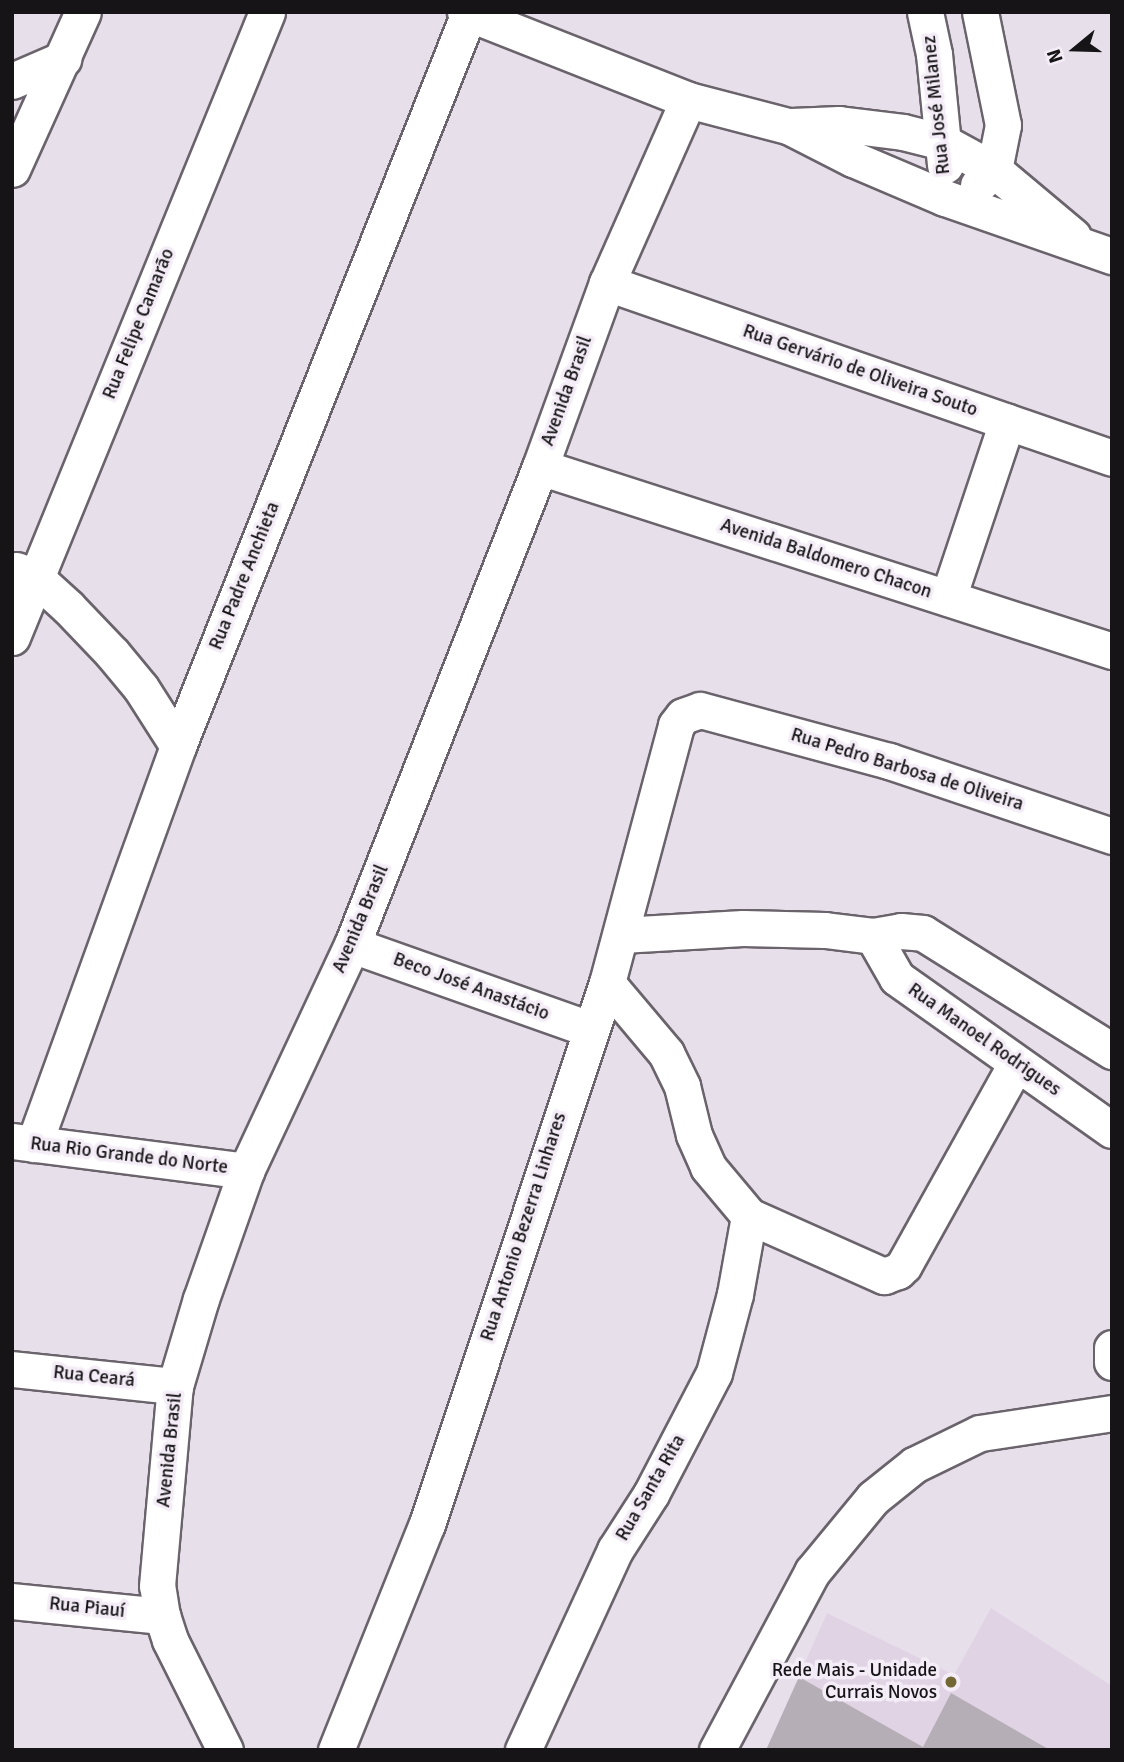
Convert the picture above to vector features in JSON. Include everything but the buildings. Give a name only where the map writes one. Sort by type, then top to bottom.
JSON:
[{"type":"street","points":[[12,169],[83,12]]},
{"type":"street","name":"Rua Felipe Camarão","points":[[12,637],[24,573],[267,12]]},
{"type":"street","name":"Rua José Milanez","points":[[925,12],[934,54],[950,200],[994,170]]},
{"type":"street","points":[[980,12],[1003,125],[994,170]]},
{"type":"street","points":[[467,13],[688,100],[788,127],[853,159],[950,200],[1101,253]]},
{"type":"street","name":"Rua Padre Anchieta","points":[[23,1143],[467,13]]},
{"type":"street","points":[[16,73],[63,59]]},
{"type":"street","name":"Avenida Brasil","points":[[225,1750],[162,1616],[157,1586],[176,1385],[201,1299],[246,1171],[352,945],[540,467],[607,283],[688,100]]},
{"type":"street","points":[[788,127],[839,124],[903,132],[943,142],[994,170],[1101,253]]},
{"type":"street","name":"Rua Gervário de Oliveira Souto","points":[[607,283],[1112,458]]},
{"type":"street","points":[[948,598],[1007,422]]},
{"type":"street","name":"Avenida Baldomero Chacon","points":[[540,467],[1112,651]]},
{"type":"street","points":[[24,573],[68,607],[112,653],[141,688],[178,746]]},
{"type":"street","name":"Rua Pedro Barbosa de Oliveira","points":[[700,710],[889,761],[1112,836]]},
{"type":"street","name":"Rua Antonio Bezerra Linhares","points":[[336,1750],[427,1524],[589,1029],[607,983],[676,725],[683,716],[700,710]]},
{"type":"street","points":[[621,935],[743,928],[825,930],[873,936],[901,931],[923,933],[1112,1051]]},
{"type":"street","name":"Rua Manoel Rodrigues","points":[[873,936],[897,978],[1112,1130]]},
{"type":"street","name":"Beco José Anastácio","points":[[352,945],[589,1029]]},
{"type":"street","points":[[607,983],[666,1053],[682,1086],[694,1135],[708,1167],[749,1216],[884,1276],[898,1271],[1016,1064]]},
{"type":"street","name":"Rua Rio Grande do Norte","points":[[23,1143],[246,1171]]},
{"type":"street","name":"Rua Santa Rita","points":[[523,1750],[615,1550],[651,1494],[714,1373],[735,1294],[749,1216]]},
{"type":"street","points":[[1112,1348],[1112,1362]]},
{"type":"street","name":"Rua Ceará","points":[[12,1369],[176,1385]]},
{"type":"street","points":[[717,1750],[812,1572],[873,1498],[914,1465],[980,1433],[1112,1413]]},
{"type":"street","name":"Rua Piauí","points":[[12,1601],[162,1616]]},
{"type":"shaded area","name":"Rede Mais - Unidade Currais Novos","points":[[991,1608],[1112,1686],[1112,1750],[766,1750],[827,1613],[954,1675]]},
{"type":"place","name":"Rede Mais - Unidade Currais Novos","points":[[951,1682]]}]
